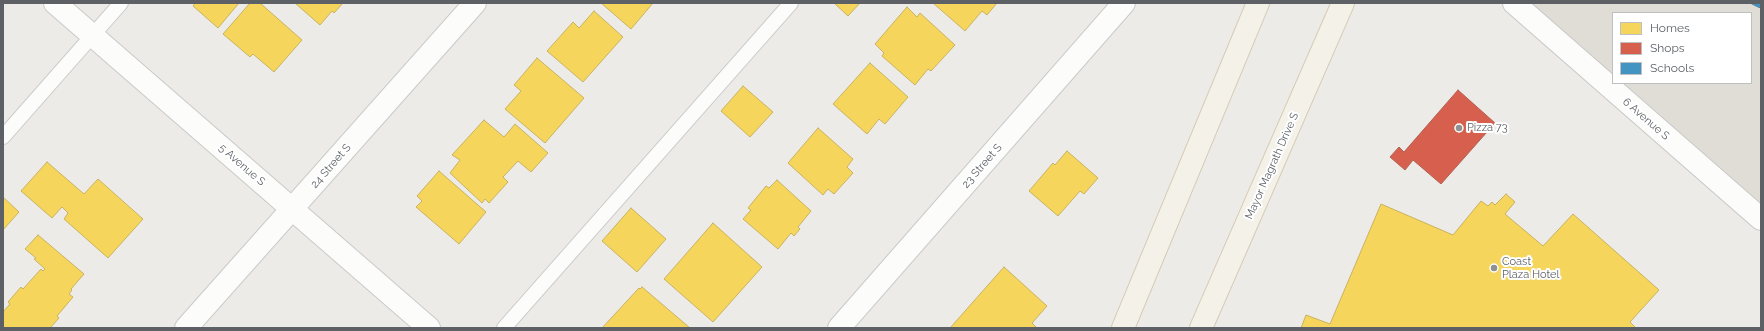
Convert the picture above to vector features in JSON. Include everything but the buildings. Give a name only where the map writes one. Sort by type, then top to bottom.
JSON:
[{"type":"main road","points":[[1123,328],[1258,3]]},
{"type":"main road","name":"Mayor Magrath Drive S","points":[[1201,328],[1343,3]]},
{"type":"street","name":"5 Avenue S","points":[[55,3],[429,328]]},
{"type":"street","name":"24 Street S","points":[[186,328],[293,210],[475,3]]},
{"type":"street","name":"23 Street S","points":[[839,328],[1124,3]]},
{"type":"street","name":"6 Avenue S","points":[[1514,3],[1761,219]]},
{"type":"lane","points":[[3,137],[121,3]]},
{"type":"lane","points":[[504,328],[792,3]]},
{"type":"shaded area","points":[[1514,3],[1761,3],[1761,219]]},
{"type":"place","name":"Pizza 73","points":[[1459,128]]},
{"type":"place","name":"Coast Plaza Hotel","points":[[1494,268]]}]
